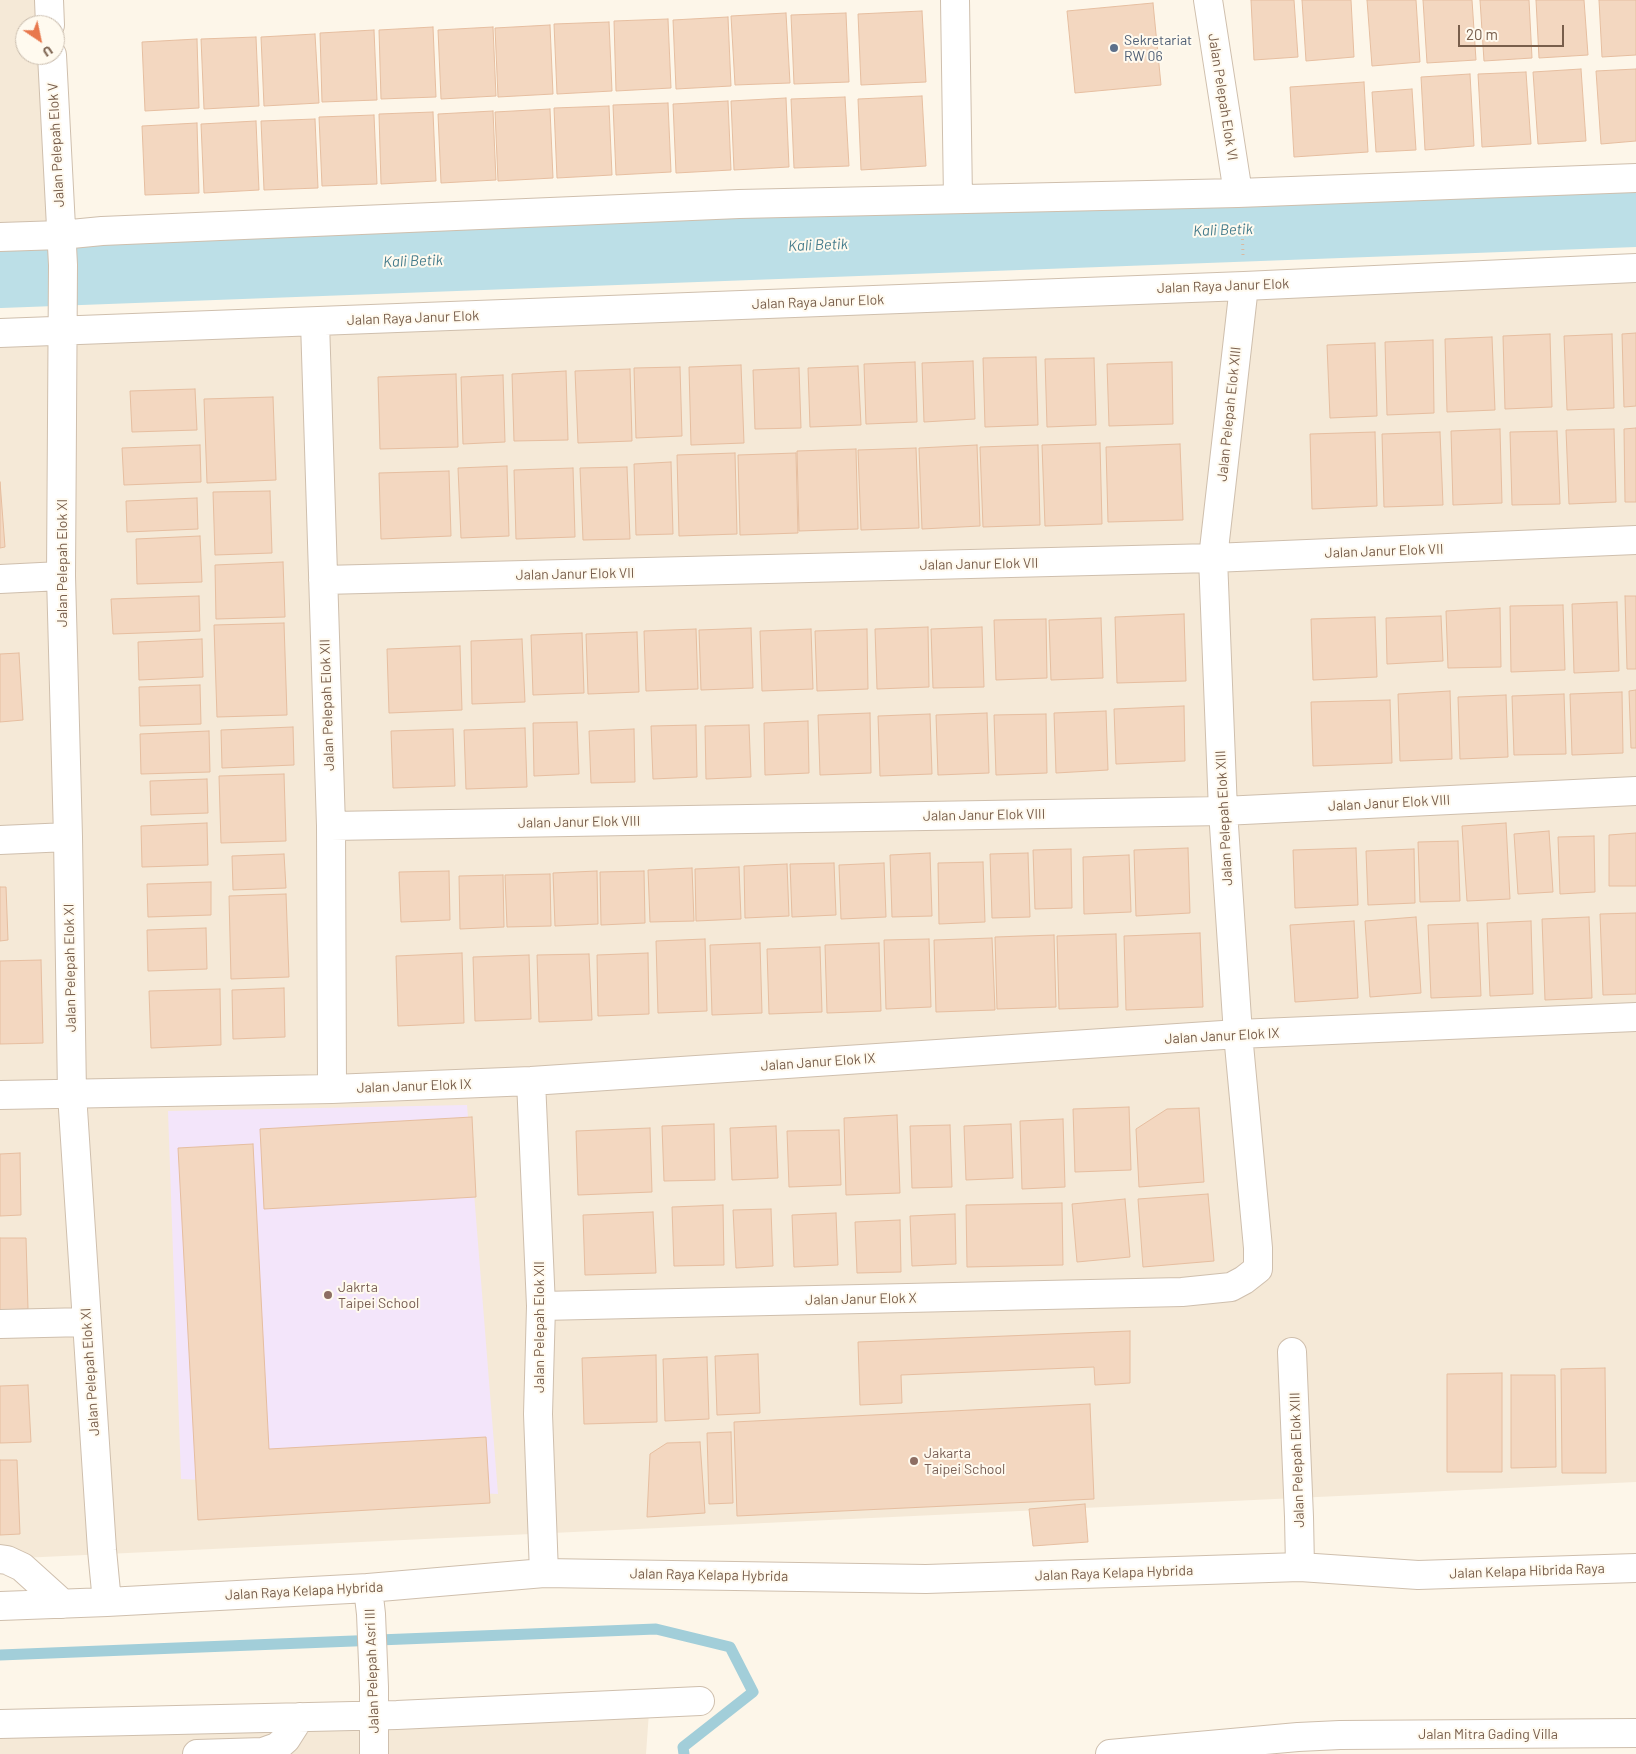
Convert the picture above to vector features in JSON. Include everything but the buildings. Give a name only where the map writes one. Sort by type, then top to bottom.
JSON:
[{"type":"street","points":[[49,0],[50,15]]},
{"type":"street","points":[[955,0],[958,199]]},
{"type":"street","name":"Jalan Pelepah Elok VI","points":[[1208,0],[1238,193]]},
{"type":"street","name":"Jalan Pelepah Elok V","points":[[52,65],[63,265]]},
{"type":"street","points":[[0,237],[719,205],[1238,193],[1636,178]]},
{"type":"street","name":"Jalan Pelepah Elok XI","points":[[63,265],[61,576],[72,1094],[107,1602]]},
{"type":"street","name":"Jalan Raya Janur Elok","points":[[0,333],[64,325],[315,322],[1243,273],[1636,268]]},
{"type":"street","name":"Jalan Pelepah Elok XIII","points":[[1182,1292],[1232,1287],[1258,1268],[1258,1248],[1238,1034],[1222,811],[1213,558],[1243,273]]},
{"type":"street","name":"Jalan Pelepah Elok XII","points":[[315,322],[331,826],[332,1089]]},
{"type":"street","name":"Jalan Janur Elok VII","points":[[323,580],[1213,558],[1636,540]]},
{"type":"street","points":[[0,579],[61,576]]},
{"type":"street","name":"Jalan Janur Elok VIII","points":[[331,826],[1222,811],[1636,791]]},
{"type":"street","points":[[0,840],[68,837]]},
{"type":"street","name":"Jalan Janur Elok IX","points":[[0,1095],[332,1089],[531,1081],[1238,1034],[1636,1017]]},
{"type":"street","name":"Jalan Pelepah Elok XII","points":[[531,1081],[541,1306],[538,1414],[544,1573]]},
{"type":"street","name":"Jalan Janur Elok X","points":[[541,1306],[1182,1292]]},
{"type":"street","points":[[0,1324],[87,1322]]},
{"type":"street","name":"Jalan Pelepah Elok XIII","points":[[1292,1352],[1300,1568]]},
{"type":"street","points":[[0,1559],[22,1567],[63,1604]]},
{"type":"street","name":"Jalan Raya Kelapa Hybrida","points":[[0,1606],[107,1602],[370,1601],[544,1573],[926,1579],[1300,1568],[1418,1575]]},
{"type":"street","name":"Jalan Kelapa Hibrida Raya","points":[[1418,1575],[1636,1568]]},
{"type":"street","name":"Jalan Pelepah Asri III","points":[[370,1601],[374,1687],[374,1754]]},
{"type":"street","points":[[0,1724],[373,1716],[700,1701]]},
{"type":"street","points":[[196,1754],[263,1752],[277,1747],[286,1739],[300,1717]]},
{"type":"street","name":"Jalan Mitra Gading Villa","points":[[1110,1754],[1636,1733]]},
{"type":"path","points":[[1242,220],[1243,273]]},
{"type":"shaded area","points":[[0,0],[51,0],[52,15],[15,15],[15,65],[53,65],[57,223],[0,225]]},
{"type":"shaded area","points":[[1636,281],[1636,1482],[0,1559],[0,334]]},
{"type":"shaded area","name":"Jakrta Taipei School","points":[[467,1105],[498,1494],[181,1479],[168,1111]]},
{"type":"shaded area","points":[[649,1712],[646,1754],[0,1754],[0,1732]]},
{"type":"waterway","name":"Kali Betik","points":[[0,276],[1636,215]]},
{"type":"waterway","points":[[0,1655],[656,1629],[730,1647],[753,1692],[683,1747],[684,1754]]},
{"type":"place","name":"Sekretariat RW 06","points":[[1114,48]]},
{"type":"place","name":"Jakrta Taipei School","points":[[328,1295]]},
{"type":"place","name":"Jakarta Taipei School","points":[[914,1461]]}]
